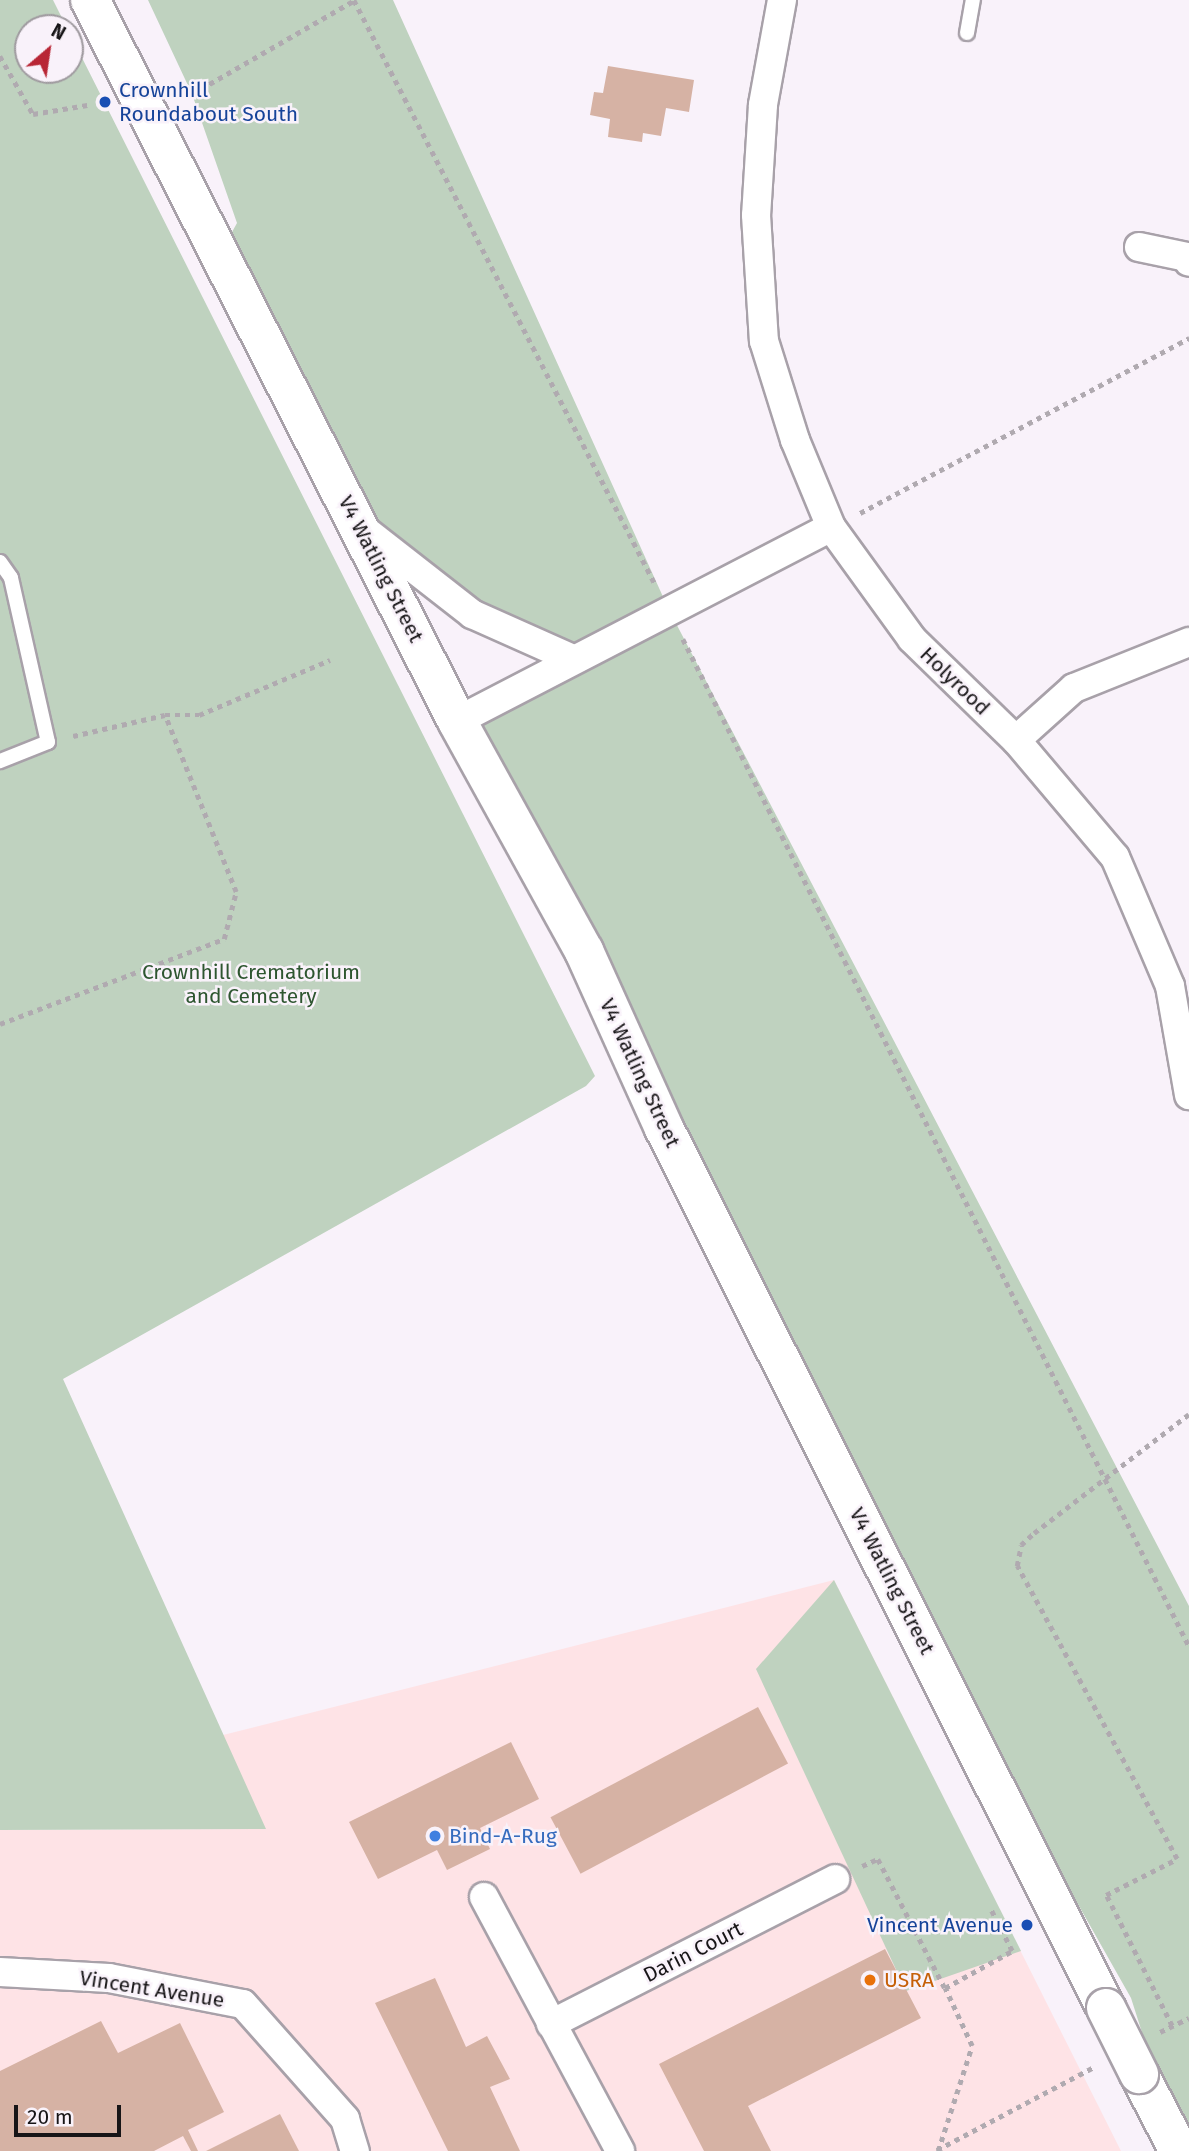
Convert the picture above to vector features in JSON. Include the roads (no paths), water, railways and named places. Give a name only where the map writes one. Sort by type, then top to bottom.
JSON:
[{"type":"street","name":"V4 Watling Street","points":[[90,0],[457,721],[584,951],[664,1128],[1105,2008],[1143,2057],[1179,2151]]},
{"type":"street","name":"Holyrood","points":[[782,0],[763,105],[757,201],[764,341],[795,440],[831,527],[912,639],[1016,740],[1115,857],[1180,983],[1189,1095]]},
{"type":"street","points":[[1139,247],[1187,257],[1189,262]]},
{"type":"street","points":[[360,526],[472,614],[571,659]]},
{"type":"street","points":[[457,721],[571,659],[831,527]]},
{"type":"street","points":[[1016,740],[1074,688],[1189,642]]},
{"type":"street","name":"Darin Court","points":[[551,2024],[835,1879]]},
{"type":"street","points":[[484,1897],[620,2151]]},
{"type":"street","name":"Vincent Avenue","points":[[0,1972],[109,1978],[243,2004],[345,2119],[355,2151]]},
{"type":"lane","points":[[967,33],[973,0]]},
{"type":"lane","points":[[0,562],[11,578],[48,742],[0,761]]},
{"type":"place","name":"Crownhill Roundabout South","points":[[105,102]]},
{"type":"place","name":"Bind-A-Rug","points":[[435,1836]]},
{"type":"place","name":"Vincent Avenue","points":[[1027,1925]]},
{"type":"place","name":"USRA","points":[[870,1980]]},
{"type":"park label","name":"Crownhill Crematorium and Cemetery","points":[[251,984]]}]
